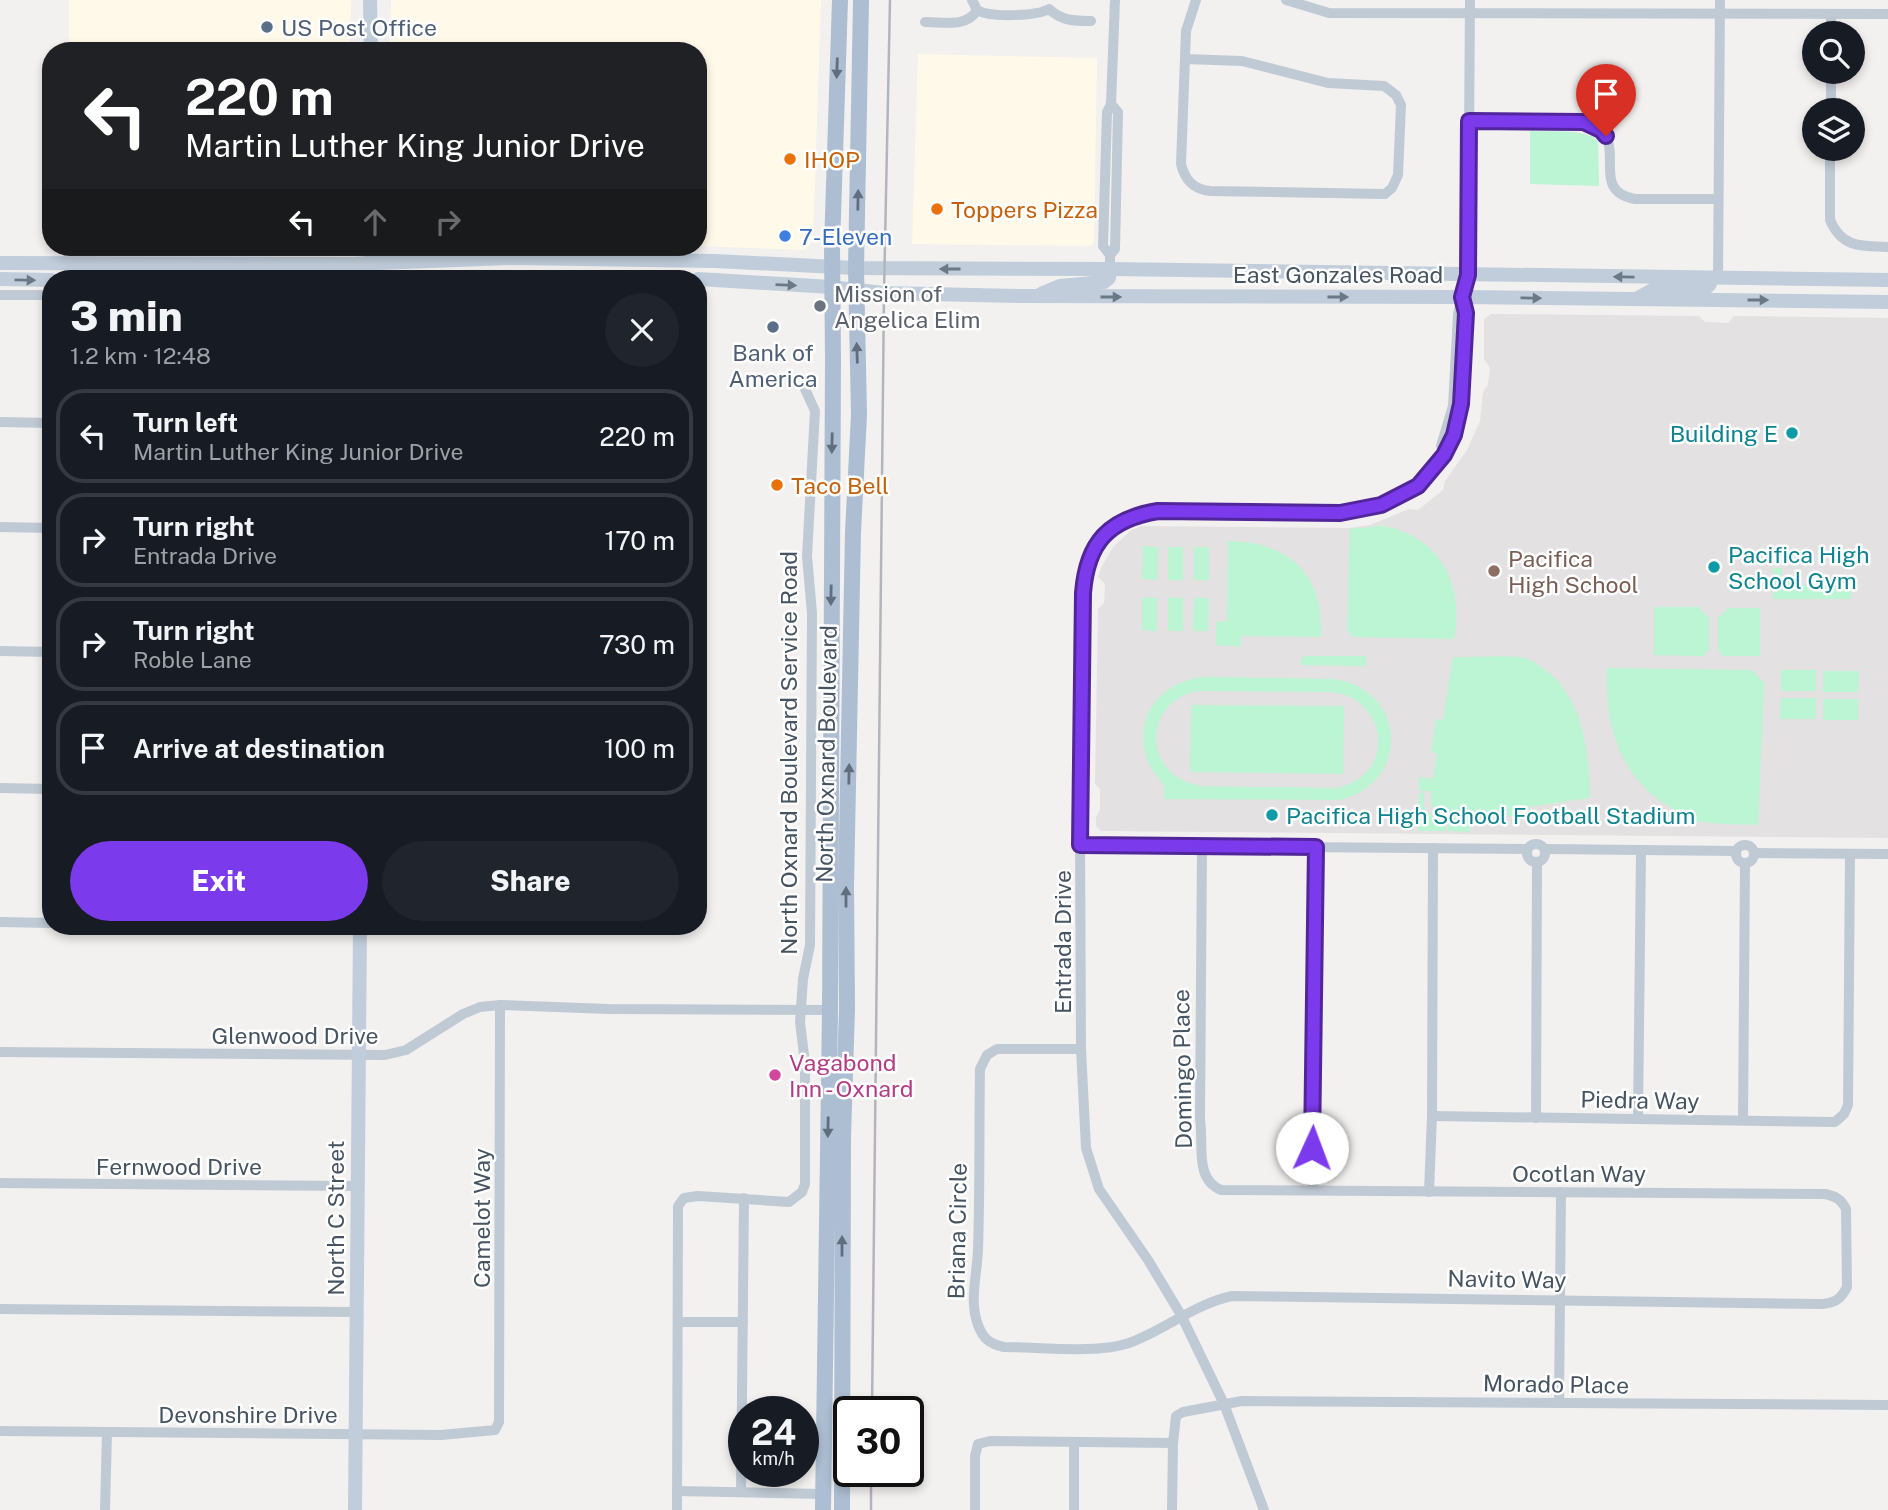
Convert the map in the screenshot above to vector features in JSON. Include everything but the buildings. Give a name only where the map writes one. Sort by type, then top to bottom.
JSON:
[{"type":"main road","points":[[370,0],[371,42]]},
{"type":"main road","name":"North Oxnard Boulevard","points":[[823,1502],[830,1010],[833,359],[831,267],[840,0]]},
{"type":"main road","name":"North Oxnard Boulevard","points":[[842,1510],[842,1291],[853,563],[859,415],[856,268],[860,1]]},
{"type":"main road","name":"East Gonzales Road","points":[[381,270],[513,258],[715,261],[856,268],[1110,262],[1468,275],[1888,280]]},
{"type":"main road","points":[[569,260],[570,270]]},
{"type":"main road","points":[[1037,296],[1060,286],[1104,282],[1109,278],[1110,262]]},
{"type":"main road","name":"East Gonzales Road","points":[[0,263],[324,270]]},
{"type":"main road","points":[[1635,299],[1654,289],[1707,287],[1718,278]]},
{"type":"main road","points":[[0,279],[42,280]]},
{"type":"main road","points":[[1714,300],[1729,287],[1841,288],[1856,279]]},
{"type":"main road","name":"East Gonzales Road","points":[[707,280],[856,290],[1037,296],[1888,302]]},
{"type":"main road","points":[[831,545],[853,563]]},
{"type":"main road","name":"North C Street","points":[[355,1510],[360,935]]},
{"type":"main road","points":[[846,1040],[837,1030],[830,1010],[837,992],[837,962],[847,952]]},
{"type":"main road","points":[[823,1502],[834,1477],[835,1334],[842,1291]]},
{"type":"main road","points":[[823,1502],[828,1499],[832,1510]]},
{"type":"street","points":[[972,0],[977,10],[987,15],[1038,14],[1052,5],[1058,18],[1091,21]]},
{"type":"street","points":[[1110,262],[1103,246],[1107,112],[1111,104],[1115,0]]},
{"type":"street","points":[[1185,59],[1261,64],[1328,83],[1384,86],[1396,95],[1401,109],[1399,166],[1395,183],[1388,193],[1369,196],[1210,191],[1201,190],[1190,183],[1181,164],[1185,31],[1196,0]]},
{"type":"street","points":[[1286,0],[1329,13],[1888,15]]},
{"type":"street","points":[[1361,13],[1362,0]]},
{"type":"street","name":"Entrada Drive","points":[[1264,1510],[1224,1404],[1181,1315],[1148,1260],[1105,1199],[1093,1173],[1086,1148],[1081,1049],[1080,845],[1084,576],[1089,560],[1107,533],[1121,521],[1136,515],[1158,511],[1340,513],[1363,510],[1381,505],[1418,486],[1444,455],[1454,435],[1461,404],[1466,313],[1462,297],[1468,275],[1470,0]]},
{"type":"street","points":[[1718,278],[1720,0]]},
{"type":"street","points":[[925,22],[962,23],[974,16],[977,10]]},
{"type":"street","points":[[1831,14],[1831,21]]},
{"type":"street","points":[[1110,262],[1115,249],[1118,112],[1111,104]]},
{"type":"street","points":[[1469,121],[1584,122],[1601,130],[1606,136],[1609,145],[1610,177],[1616,191],[1622,196],[1718,199]]},
{"type":"street","points":[[1106,152],[1111,167],[1111,208],[1116,211]]},
{"type":"street","points":[[1830,161],[1830,220],[1834,231],[1842,239],[1856,245],[1888,247]]},
{"type":"street","points":[[0,295],[42,295]]},
{"type":"street","name":"North Oxnard Boulevard Service Road","points":[[744,1198],[778,1203],[796,1199],[805,1184],[806,1082],[800,1032],[803,979],[810,945],[812,613],[807,573],[807,527],[813,482],[815,411],[806,388]]},
{"type":"street","points":[[0,422],[42,424]]},
{"type":"street","points":[[0,527],[42,528]]},
{"type":"street","points":[[0,651],[42,652]]},
{"type":"street","points":[[0,788],[42,789]]},
{"type":"street","points":[[1080,845],[1527,849],[1538,844],[1545,849],[1736,851],[1747,845],[1754,853],[1888,854]]},
{"type":"street","name":"Domingo Place","points":[[1202,846],[1202,1173],[1211,1186],[1221,1190],[1313,1190]]},
{"type":"street","points":[[1313,1190],[1316,847]]},
{"type":"street","points":[[1429,1192],[1432,1116],[1433,848]]},
{"type":"street","points":[[1527,849],[1529,858],[1537,862]]},
{"type":"street","points":[[1537,862],[1544,858],[1545,849]]},
{"type":"street","points":[[1638,1119],[1641,850]]},
{"type":"street","points":[[1736,851],[1737,860],[1745,863],[1751,861],[1754,853]]},
{"type":"street","name":"Piedra Way","points":[[1432,1116],[1835,1122],[1844,1114],[1849,1098],[1850,854]]},
{"type":"street","points":[[1536,1118],[1537,862]]},
{"type":"street","points":[[1743,1120],[1745,863]]},
{"type":"street","points":[[0,922],[42,923]]},
{"type":"street","name":"Glenwood Drive","points":[[0,1052],[385,1055],[406,1050],[463,1014],[480,1007],[500,1005],[609,1009],[830,1010]]},
{"type":"street","name":"Camelot Way","points":[[495,1430],[499,1422],[500,1005]]},
{"type":"street","name":"Briana Circle","points":[[1081,1049],[997,1049],[987,1055],[980,1069],[978,1252],[974,1297],[977,1323],[983,1336],[992,1344],[1004,1347],[1103,1348],[1126,1344],[1181,1315]]},
{"type":"street","name":"Fernwood Drive","points":[[0,1183],[358,1186]]},
{"type":"street","name":"Ocotlan Way","points":[[1313,1190],[1835,1196],[1843,1203],[1847,1215],[1847,1287],[1836,1301]]},
{"type":"street","points":[[1559,1403],[1561,1192]]},
{"type":"street","points":[[677,1510],[678,1206],[684,1198],[691,1196],[744,1198],[741,1492]]},
{"type":"street","name":"Navito Way","points":[[1181,1315],[1213,1300],[1232,1296],[1822,1304],[1836,1301]]},
{"type":"street","points":[[0,1310],[357,1312]]},
{"type":"street","points":[[678,1322],[744,1322]]},
{"type":"street","name":"Morado Place","points":[[1173,1443],[1174,1421],[1176,1416],[1183,1412],[1224,1404],[1260,1401],[1888,1405]]},
{"type":"street","name":"Devonshire Drive","points":[[0,1431],[441,1436],[495,1430]]},
{"type":"street","points":[[105,1510],[107,1433]]},
{"type":"street","points":[[975,1510],[975,1456],[978,1444],[990,1441],[1173,1443],[1172,1510]]},
{"type":"street","points":[[1074,1442],[1074,1510]]},
{"type":"street","points":[[677,1491],[741,1492],[823,1502]]},
{"type":"shaded area","points":[[69,0],[351,0],[350,42],[69,42]]},
{"type":"shaded area","points":[[391,0],[821,0],[813,241],[804,250],[707,246],[707,42],[390,42]]},
{"type":"shaded area","points":[[918,54],[1097,58],[1094,242],[1090,246],[912,244]]},
{"type":"shaded area","name":"Pacifica High School","points":[[1491,314],[1699,316],[1705,322],[1728,323],[1734,316],[1888,318],[1888,838],[1101,831],[1096,826],[1096,817],[1100,810],[1100,789],[1095,784],[1098,609],[1104,603],[1105,584],[1098,577],[1113,547],[1130,531],[1141,526],[1350,528],[1370,525],[1409,509],[1418,510],[1443,490],[1445,481],[1467,450],[1480,421],[1483,392],[1488,384],[1490,368],[1484,359],[1484,319]]},
{"type":"green space","points":[[1530,131],[1576,132],[1598,141],[1599,186],[1530,184]]},
{"type":"green space","points":[[1382,526],[1402,531],[1419,540],[1433,551],[1444,566],[1455,600],[1454,639],[1354,637],[1347,631],[1350,529]]},
{"type":"green space","points":[[1228,541],[1269,548],[1285,555],[1299,566],[1309,579],[1316,596],[1321,637],[1241,636],[1241,647],[1216,645],[1216,622],[1227,621]]},
{"type":"green space","points":[[1143,546],[1158,547],[1157,580],[1142,579]]},
{"type":"green space","points":[[1168,547],[1183,547],[1183,580],[1168,580]]},
{"type":"green space","points":[[1194,547],[1209,547],[1209,580],[1194,580]]},
{"type":"green space","points":[[1773,568],[1782,568],[1782,580],[1794,580],[1794,585],[1851,585],[1851,599],[1773,599]]},
{"type":"green space","points":[[1142,597],[1157,598],[1157,631],[1142,630]]},
{"type":"green space","points":[[1168,598],[1183,598],[1183,631],[1168,631]]},
{"type":"green space","points":[[1194,598],[1209,598],[1208,631],[1193,631]]},
{"type":"green space","points":[[1654,607],[1701,607],[1701,612],[1709,616],[1709,651],[1705,652],[1705,656],[1654,655]]},
{"type":"green space","points":[[1727,608],[1760,608],[1760,656],[1722,656],[1722,652],[1718,652],[1718,616],[1722,616],[1722,612],[1726,612]]},
{"type":"green space","points":[[1305,656],[1366,656],[1366,666],[1301,665],[1301,659]]},
{"type":"green space","points":[[1453,657],[1525,658],[1543,668],[1560,684],[1570,698],[1582,729],[1590,798],[1528,807],[1529,813],[1495,818],[1494,812],[1469,816],[1470,832],[1448,831],[1448,824],[1455,824],[1455,817],[1443,817],[1431,805],[1431,791],[1419,791],[1419,777],[1433,779],[1437,754],[1431,752],[1436,719],[1443,720]]},
{"type":"green space","points":[[1607,668],[1752,670],[1764,683],[1758,825],[1672,819],[1672,808],[1639,782],[1619,748],[1609,710]]},
{"type":"green space","points":[[1781,670],[1816,670],[1816,691],[1781,691]]},
{"type":"green space","points":[[1823,671],[1859,671],[1858,692],[1823,692]]},
{"type":"green space","points":[[1205,677],[1331,679],[1356,685],[1374,698],[1386,716],[1391,735],[1389,756],[1380,774],[1364,790],[1340,800],[1164,799],[1164,785],[1152,769],[1145,751],[1143,734],[1147,717],[1155,702],[1184,681]],"holes":[[[1196,691],[1331,692],[1349,697],[1363,706],[1373,719],[1378,734],[1372,765],[1361,777],[1344,786],[1203,786],[1184,781],[1169,771],[1160,757],[1156,741],[1158,726],[1165,711],[1178,699]]]},
{"type":"green space","points":[[1781,698],[1816,698],[1816,719],[1780,719]]},
{"type":"green space","points":[[1823,699],[1858,699],[1858,720],[1823,720]]},
{"type":"green space","points":[[1191,705],[1344,706],[1343,774],[1190,772]]},
{"type":"green space","points":[[1419,793],[1424,793],[1424,808],[1440,824],[1446,824],[1446,831],[1418,831]]},
{"type":"railway","points":[[872,1396],[884,293],[890,0]]},
{"type":"railway","points":[[871,1487],[871,1510]]},
{"type":"place","name":"US Post Office","points":[[267,27]]},
{"type":"place","name":"IHOP","points":[[790,159]]},
{"type":"place","name":"Toppers Pizza","points":[[937,209]]},
{"type":"place","name":"7-Eleven","points":[[785,236]]},
{"type":"place","name":"Mission of Angelica Elim","points":[[820,306]]},
{"type":"place","name":"Bank of America","points":[[773,327]]},
{"type":"place","name":"Building E","points":[[1792,433]]},
{"type":"place","name":"Taco Bell","points":[[777,485]]},
{"type":"place","name":"Pacifica High School Gym","points":[[1714,567]]},
{"type":"place","name":"Pacifica High School","points":[[1494,571]]},
{"type":"place","name":"Pacifica High School Football Stadium","points":[[1272,815]]},
{"type":"place","name":"Vagabond Inn - Oxnard","points":[[775,1075]]},
{"type":"route","points":[[1312,1148],[1316,847],[1080,845],[1084,576],[1097,545],[1107,533],[1121,521],[1136,515],[1158,511],[1340,513],[1381,505],[1418,486],[1444,455],[1454,435],[1461,404],[1465,374],[1466,313],[1462,297],[1468,275],[1469,121],[1584,122],[1601,130],[1606,136]]}]
